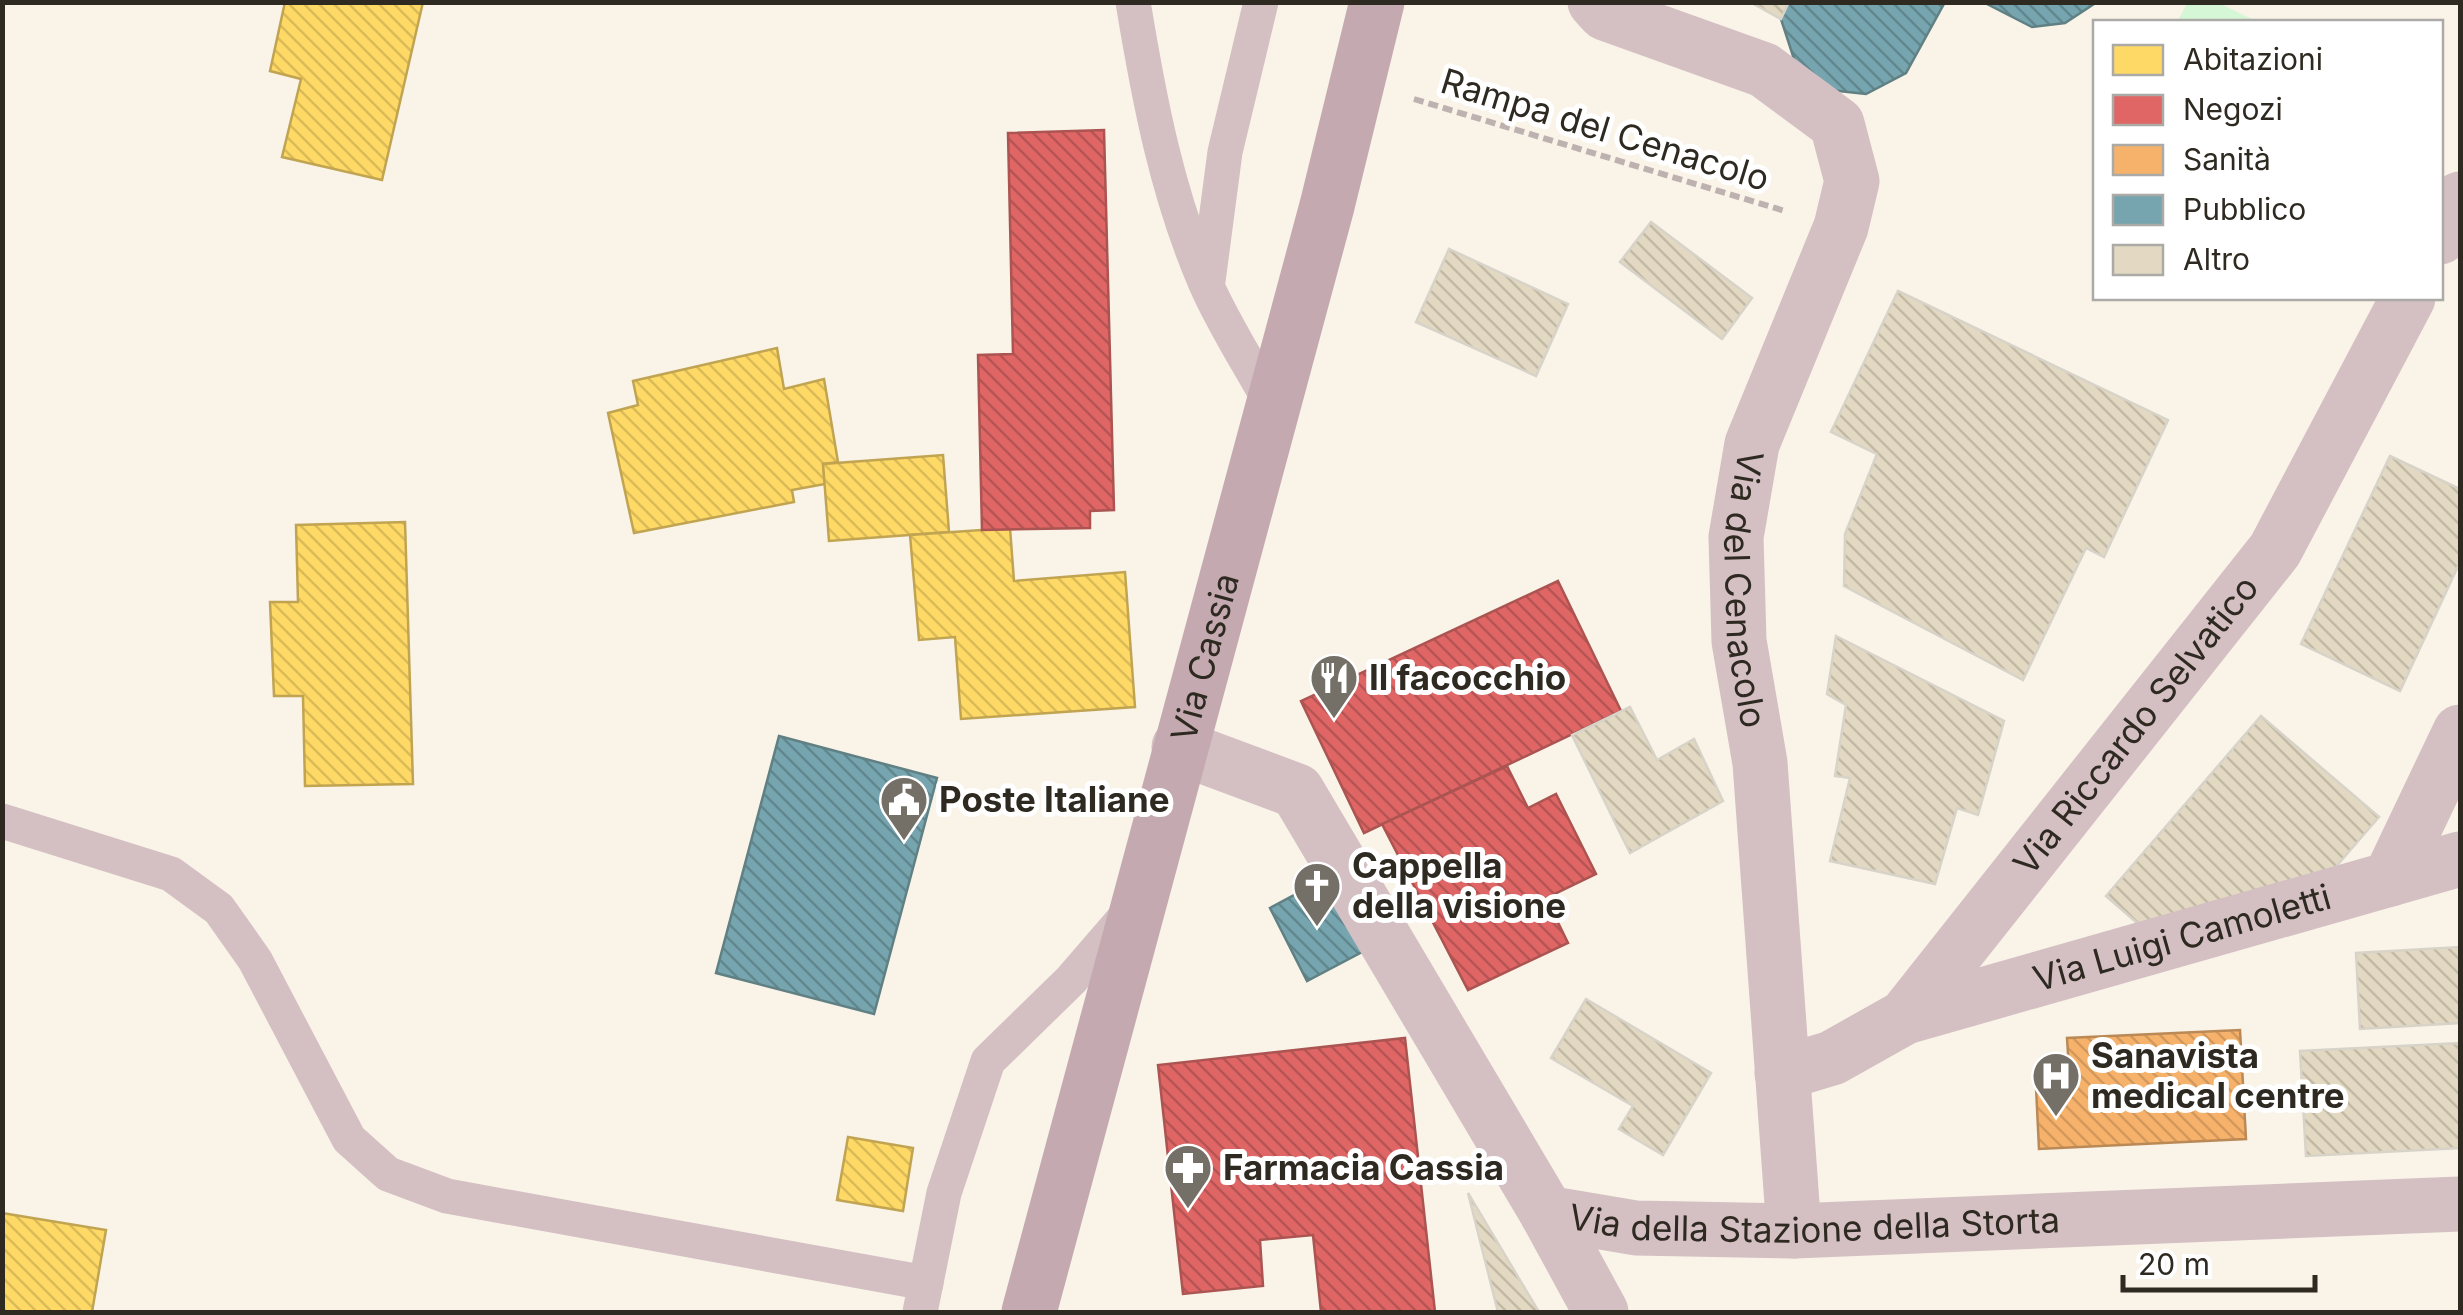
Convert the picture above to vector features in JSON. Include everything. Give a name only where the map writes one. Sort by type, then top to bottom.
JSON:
[{"type":"main road","name":"Via Cassia","points":[[1030,1312],[1327,206],[1377,2]]},
{"type":"street","name":"Via del Cenacolo","points":[[1596,2],[1604,13],[1764,70],[1837,124],[1852,181],[1840,227],[1752,444],[1736,537],[1739,641],[1762,780],[1794,1231]]},
{"type":"street","points":[[2443,231],[2460,199]]},
{"type":"street","name":"Via Riccardo Selvatico","points":[[1782,1073],[1832,1058],[1905,1017],[2274,550],[2407,300]]},
{"type":"street","points":[[2390,880],[2460,732]]},
{"type":"street","name":"Via della Stazione della Storta","points":[[1179,747],[1297,790],[1547,1213],[1636,1228],[1794,1231],[2460,1204]]},
{"type":"street","name":"Via Luigi Camoletti","points":[[1905,1017],[2460,860]]},
{"type":"street","points":[[1547,1213],[1601,1312]]},
{"type":"lane","points":[[1133,2],[1153,125],[1207,286],[1272,405]]},
{"type":"lane","points":[[1207,286],[1225,152],[1261,2]]},
{"type":"lane","points":[[2,821],[170,874],[219,908],[255,960],[349,1139],[388,1174],[447,1196],[923,1298],[944,1193],[988,1061],[1071,980],[1138,904]]},
{"type":"path","name":"Rampa del Cenacolo","points":[[1356,81],[1840,227]]},
{"type":"green space","points":[[2188,2],[2219,3],[2254,20],[2178,20]]},
{"type":"building: Abitazioni","points":[[285,2],[423,2],[382,180],[282,157],[301,79],[270,71]]},
{"type":"building: Abitazioni","points":[[777,348],[784,389],[824,379],[838,462],[823,464],[825,484],[792,490],[794,502],[634,533],[608,413],[638,405],[633,381]]},
{"type":"building: Abitazioni","points":[[943,455],[949,532],[829,541],[823,464]]},
{"type":"building: Abitazioni","points":[[405,522],[413,784],[305,786],[303,696],[274,696],[270,602],[298,602],[296,525]]},
{"type":"building: Abitazioni","points":[[1010,528],[1014,581],[1125,572],[1135,707],[961,719],[955,637],[919,640],[910,535]]},
{"type":"building: Abitazioni","points":[[848,1137],[913,1148],[903,1211],[837,1200]]},
{"type":"building: Abitazioni","points":[[2,1213],[106,1230],[92,1312],[2,1312]]},
{"type":"building: Negozi","points":[[1104,130],[1114,510],[1090,511],[1090,528],[982,530],[978,355],[1013,354],[1008,133]]},
{"type":"building: Negozi","points":[[1558,581],[1621,711],[1364,833],[1301,701]]},
{"type":"building: Negozi","points":[[1507,766],[1528,808],[1556,794],[1596,874],[1546,898],[1568,943],[1468,990],[1382,824]]},
{"type":"building: Negozi","points":[[1405,1038],[1435,1312],[1321,1312],[1313,1235],[1260,1240],[1263,1286],[1183,1294],[1158,1065]]},
{"type":"building: Sanità","points":[[2240,1030],[2246,1139],[2039,1149],[2036,1087],[2070,1085],[2067,1038]]},
{"type":"building: Pubblico","points":[[1789,2],[1945,2],[1906,73],[1866,94],[1820,89],[1794,59],[1781,19]]},
{"type":"building: Pubblico","points":[[1983,2],[2097,2],[2065,23],[2032,27]]},
{"type":"building: Pubblico","points":[[779,736],[937,778],[874,1014],[716,973]]},
{"type":"building: Pubblico","name":"Cappella della visione","points":[[1326,878],[1364,951],[1307,981],[1270,908]]},
{"type":"building: Altro","points":[[1750,2],[1789,2],[1781,19]]},
{"type":"building: Altro","points":[[1651,222],[1752,298],[1722,339],[1620,262]]},
{"type":"building: Altro","points":[[1449,249],[1568,304],[1536,376],[1416,322]]},
{"type":"building: Altro","points":[[1898,291],[2168,420],[2104,557],[2086,548],[2023,680],[1844,586],[1845,534],[1877,454],[1831,432]]},
{"type":"building: Altro","points":[[2390,456],[2460,489],[2460,562],[2400,691],[2301,644]]},
{"type":"building: Altro","points":[[1836,636],[2004,721],[1978,815],[1957,808],[1935,884],[1830,861],[1850,778],[1835,776],[1846,705],[1827,694]]},
{"type":"building: Altro","points":[[1630,707],[1657,760],[1694,739],[1723,801],[1630,853],[1572,735]]},
{"type":"building: Altro","points":[[2261,716],[2379,817],[2334,869],[2143,928],[2106,896]]},
{"type":"building: Altro","points":[[2460,947],[2460,1023],[2360,1029],[2356,953]]},
{"type":"building: Altro","points":[[1586,999],[1711,1073],[1663,1155],[1619,1129],[1633,1106],[1551,1058]]},
{"type":"building: Altro","points":[[2460,1043],[2460,1148],[2306,1156],[2300,1051]]},
{"type":"building: Altro","points":[[1468,1193],[1539,1312],[1498,1312]]},
{"type":"place","name":"Il facocchio","points":[[1334,720]]},
{"type":"place","name":"Poste Italiane","points":[[904,842]]},
{"type":"place","name":"Cappella della visione","points":[[1317,928]]},
{"type":"place","name":"Sanavista medical centre","points":[[2056,1118]]},
{"type":"place","name":"Farmacia Cassia","points":[[1188,1210]]}]
